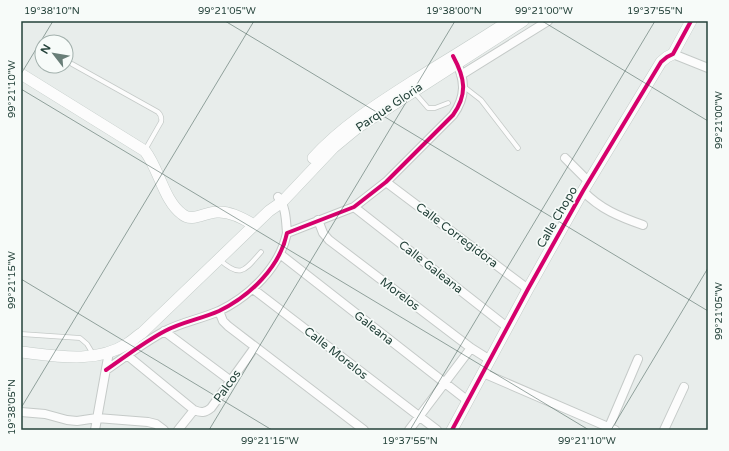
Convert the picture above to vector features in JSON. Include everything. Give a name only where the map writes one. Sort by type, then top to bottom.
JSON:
[{"type":"main road","name":"Parque Gloria","points":[[21,352],[75,357],[94,356],[110,352],[126,344],[142,333],[334,147],[357,128],[413,91],[509,21]]},
{"type":"main road","name":"Parque Gloria","points":[[280,200],[328,142],[351,122],[380,103],[523,21]]},
{"type":"main road","name":"Calle Chopo","points":[[452,430],[507,327],[586,186],[661,62],[673,54],[691,21]]},
{"type":"main road","points":[[21,74],[145,151],[151,159],[168,196],[182,215],[189,218],[217,212],[229,213],[254,224]]},
{"type":"street","points":[[461,75],[548,21]]},
{"type":"street","points":[[673,54],[708,68]]},
{"type":"street","points":[[287,233],[354,206],[386,182],[453,115],[460,105],[463,96],[461,75],[455,60]]},
{"type":"street","points":[[565,158],[586,186],[595,202],[606,210],[643,225]]},
{"type":"street","name":"Calle Corregidora","points":[[386,182],[528,289]]},
{"type":"street","points":[[106,370],[164,331],[219,311],[245,296],[253,289],[280,254],[285,244],[287,233],[286,217],[280,200]]},
{"type":"street","name":"Calle Galeana","points":[[354,206],[507,327]]},
{"type":"street","name":"Morelos","points":[[318,220],[323,233],[329,240],[471,348],[490,360]]},
{"type":"street","name":"Galeana","points":[[280,254],[468,401]]},
{"type":"street","name":"Calle Morelos","points":[[253,289],[419,417]]},
{"type":"street","points":[[219,311],[223,321],[228,326],[364,430]]},
{"type":"street","points":[[164,331],[231,381]]},
{"type":"street","name":"Palcos","points":[[194,410],[206,412],[211,408],[255,348]]},
{"type":"street","points":[[409,430],[471,348]]},
{"type":"street","points":[[95,430],[110,352]]},
{"type":"street","points":[[128,356],[194,410],[178,430]]},
{"type":"street","points":[[483,373],[612,429],[638,359]]},
{"type":"street","points":[[664,430],[684,387]]},
{"type":"street","points":[[21,412],[45,414],[72,420],[98,418],[152,422],[164,430]]},
{"type":"street","points":[[419,417],[437,430]]},
{"type":"lane","points":[[74,65],[161,114],[161,122],[145,151]]},
{"type":"lane","points":[[463,85],[481,100],[518,148]]},
{"type":"lane","points":[[413,91],[428,108],[434,108],[448,103]]},
{"type":"lane","points":[[220,259],[230,268],[242,270],[248,266],[261,252]]},
{"type":"lane","points":[[21,334],[80,338],[87,344],[94,356]]},
{"type":"cycle path","points":[[452,430],[583,191],[661,62],[673,54],[691,21]]},
{"type":"cycle path","points":[[106,370],[157,335],[178,325],[219,311],[231,305],[252,289],[271,269],[278,257],[287,233],[354,207],[386,182],[453,115],[458,107],[463,93],[463,86],[460,72],[453,56]]}]
